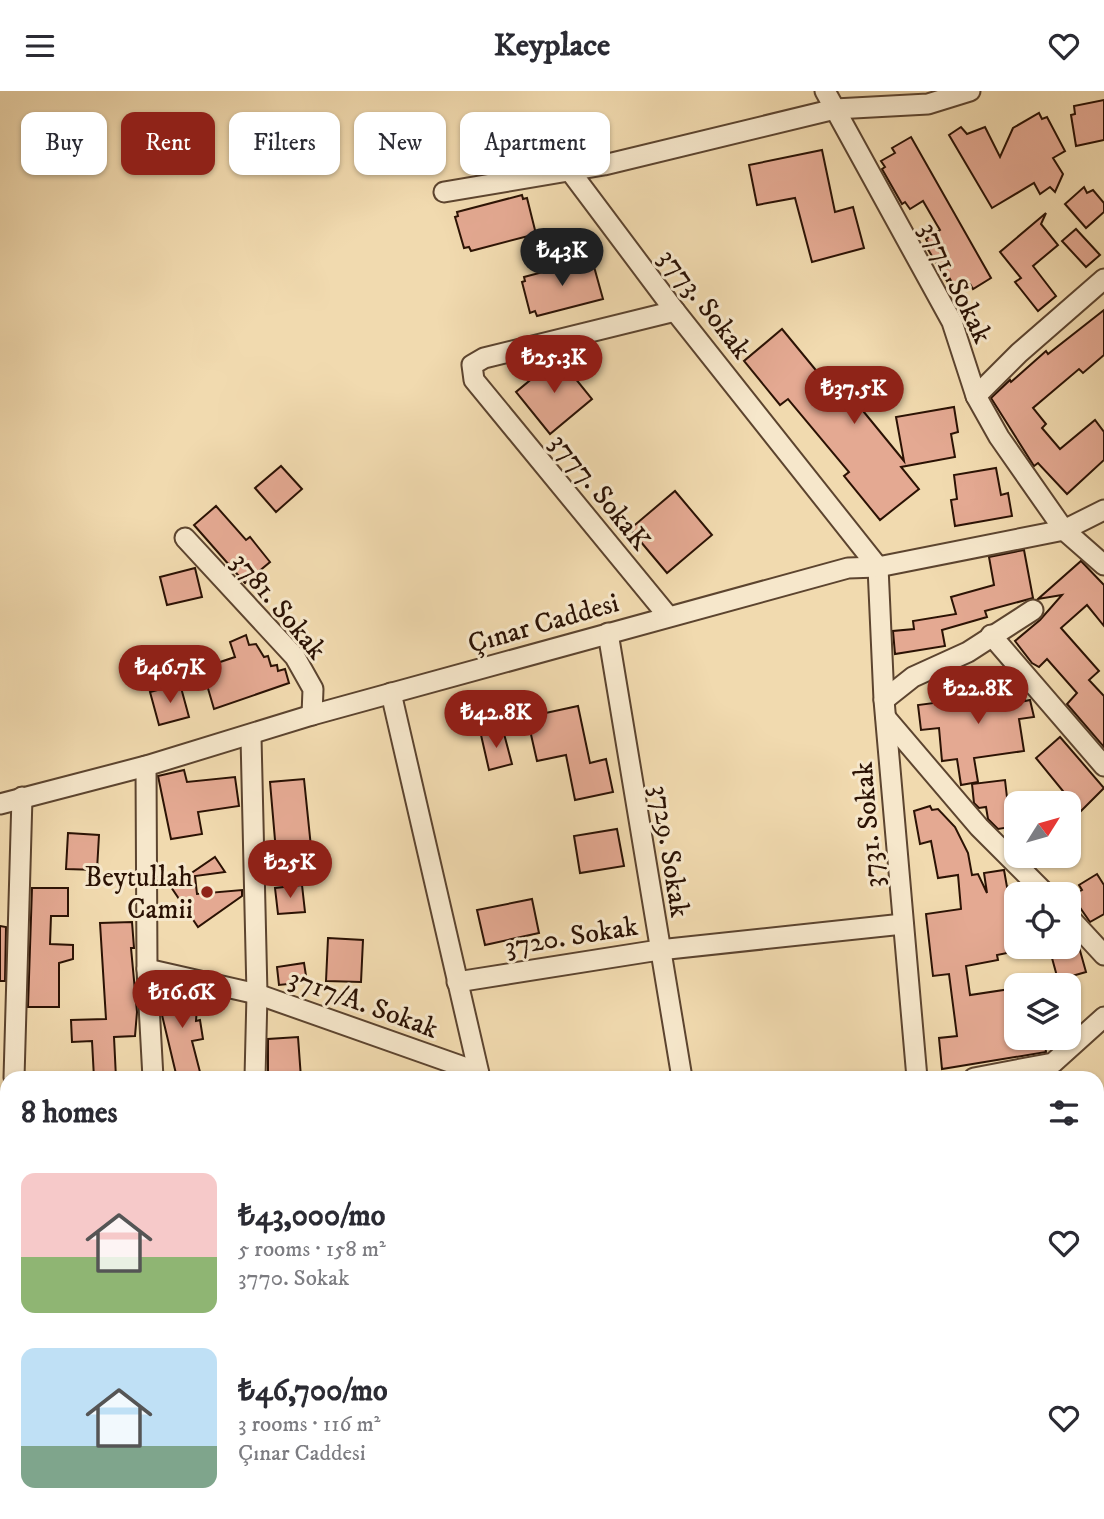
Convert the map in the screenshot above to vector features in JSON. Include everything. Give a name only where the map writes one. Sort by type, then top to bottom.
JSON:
[{"type":"street","name":"3771. Sokak","points":[[824,91],[951,322],[976,397],[999,437],[1064,530],[1104,565]]},
{"type":"street","points":[[610,162],[835,109],[928,104],[970,91]]},
{"type":"street","points":[[444,192],[546,175]]},
{"type":"street","name":"3773. Sokak","points":[[573,175],[675,311],[878,566]]},
{"type":"street","points":[[976,397],[1019,353],[1104,279]]},
{"type":"street","name":"3777. SokaK","points":[[668,617],[474,380],[472,366],[484,358],[675,311]]},
{"type":"street","name":"Çınar Caddesi","points":[[0,804],[251,737],[312,715],[848,568],[878,566],[1064,530],[1104,510]]},
{"type":"street","name":"3781. Sokak","points":[[185,538],[295,657],[313,689],[312,715]]},
{"type":"street","name":"3731. Sokak","points":[[878,566],[885,709],[916,1071]]},
{"type":"street","points":[[1033,610],[968,652],[913,677],[885,709],[979,827],[1034,882]]},
{"type":"street","name":"3729. Sokak","points":[[608,633],[681,1071]]},
{"type":"street","points":[[991,635],[1104,766]]},
{"type":"street","points":[[391,694],[478,1071]]},
{"type":"street","points":[[251,737],[257,993],[255,1071]]},
{"type":"street","points":[[146,766],[147,969],[153,1071]]},
{"type":"street","points":[[14,1071],[22,797]]},
{"type":"street","name":"3720. Sokak","points":[[457,982],[659,950],[903,924]]},
{"type":"street","points":[[1081,930],[1104,955]]},
{"type":"street","name":"3717/A. Sokak","points":[[147,969],[257,993],[468,1071]]},
{"type":"street","points":[[1011,1071],[1053,1063],[1104,1017]]},
{"type":"building","points":[[1104,100],[1104,140],[1076,146],[1071,115],[1075,114],[1074,106]]},
{"type":"building","points":[[1039,113],[1042,119],[1047,117],[1065,151],[1053,158],[1063,174],[1055,192],[1050,187],[1040,194],[1034,183],[992,208],[949,135],[961,127],[967,134],[985,127],[1000,157],[1013,128]]},
{"type":"building","points":[[911,137],[991,278],[973,289],[967,279],[954,286],[950,279],[947,281],[926,246],[929,245],[926,239],[940,230],[923,201],[910,209],[905,202],[902,204],[882,169],[885,167],[881,161],[895,153],[892,148]]},
{"type":"building","points":[[822,150],[835,212],[853,207],[864,248],[812,262],[795,198],[757,205],[749,165]]},
{"type":"building","points":[[1084,187],[1087,193],[1093,190],[1104,203],[1104,212],[1086,228],[1065,204]]},
{"type":"building","points":[[522,195],[523,199],[527,198],[536,234],[471,251],[469,247],[464,248],[455,217],[458,216],[457,212]]},
{"type":"building","points":[[1046,213],[1041,224],[1058,245],[1033,266],[1056,296],[1038,311],[1015,282],[1021,278],[1000,252]]},
{"type":"building","points":[[1076,229],[1100,255],[1086,267],[1062,241]]},
{"type":"building","points":[[588,260],[589,264],[593,263],[603,299],[537,316],[535,311],[530,313],[522,282],[525,281],[524,277]]},
{"type":"building","points":[[1104,310],[1104,355],[1083,373],[1079,369],[1033,408],[1046,424],[1042,428],[1060,449],[1095,420],[1104,432],[1104,460],[1067,494],[1038,463],[1034,466],[991,398],[1046,351],[1048,354]]},
{"type":"building","points":[[782,329],[833,391],[841,384],[904,461],[896,417],[954,407],[958,432],[951,434],[955,457],[901,467],[919,489],[880,520],[844,476],[849,472],[788,399],[780,405],[744,361]]},
{"type":"building","points":[[558,357],[592,399],[550,434],[516,392]]},
{"type":"building","points":[[281,466],[302,489],[276,512],[255,488]]},
{"type":"building","points":[[996,468],[1001,495],[1008,493],[1012,516],[955,526],[951,500],[957,499],[954,475]]},
{"type":"building","points":[[675,491],[712,535],[667,573],[630,529]]},
{"type":"building","points":[[216,506],[246,540],[250,537],[270,562],[245,583],[194,525]]},
{"type":"building","points":[[1024,550],[1033,598],[985,611],[987,617],[942,630],[945,646],[895,654],[893,631],[914,629],[913,621],[956,614],[951,597],[994,585],[989,557]]},
{"type":"building","points":[[1081,561],[1104,585],[1104,626],[1087,605],[1061,628],[1099,671],[1089,680],[1104,696],[1104,747],[1067,704],[1077,693],[1047,659],[1039,667],[1032,663],[1015,641],[1040,620],[1062,595],[1038,599]]},
{"type":"building","points":[[195,568],[202,597],[167,605],[160,577]]},
{"type":"building","points":[[246,635],[249,645],[256,644],[264,657],[268,656],[271,666],[277,665],[278,671],[285,669],[289,683],[214,709],[202,668],[235,657],[230,642]]},
{"type":"building","points":[[997,682],[999,693],[1022,690],[1025,701],[1030,700],[1034,717],[1019,719],[1024,751],[974,758],[978,782],[961,785],[957,759],[942,761],[939,728],[921,730],[918,705],[965,699],[963,688]]},
{"type":"building","points":[[180,684],[189,717],[159,725],[150,692]]},
{"type":"building","points":[[578,706],[590,763],[606,759],[613,792],[575,800],[566,755],[537,761],[527,717]]},
{"type":"building","points":[[503,730],[512,764],[489,770],[481,735]]},
{"type":"building","points":[[1060,737],[1104,788],[1082,810],[1082,791],[1063,791],[1036,758]]},
{"type":"building","points":[[184,770],[187,782],[235,777],[239,806],[198,812],[202,834],[171,839],[158,776]]},
{"type":"building","points":[[304,779],[312,857],[277,863],[270,782]]},
{"type":"building","points":[[1005,780],[1004,828],[998,829],[988,819],[986,807],[979,808],[974,803],[972,784]]},
{"type":"building","points":[[930,806],[932,810],[938,809],[955,827],[968,853],[972,875],[978,874],[987,893],[984,873],[1004,870],[1006,882],[1004,882],[1004,954],[997,955],[998,960],[966,966],[970,995],[1004,990],[1004,1050],[1046,1052],[942,1069],[939,1038],[957,1036],[949,974],[933,976],[926,914],[961,909],[958,875],[938,878],[931,841],[920,844],[914,811]]},
{"type":"building","points":[[617,829],[624,866],[580,873],[574,836]]},
{"type":"building","points":[[68,833],[99,835],[97,870],[66,869]]},
{"type":"building","name":"Beytullah Camii","points":[[215,857],[225,872],[195,876],[197,894],[242,890],[242,896],[198,927],[171,887]]},
{"type":"building","points":[[1097,874],[1104,885],[1104,914],[1090,922],[1081,909],[1081,884]]},
{"type":"building","points":[[302,885],[305,912],[278,914],[275,888]]},
{"type":"building","points":[[32,888],[68,888],[68,916],[51,916],[50,944],[73,945],[73,959],[59,963],[59,1007],[28,1007]]},
{"type":"building","points":[[532,899],[539,933],[485,945],[477,910]]},
{"type":"building","points":[[132,922],[134,948],[131,948],[137,1012],[135,1036],[114,1037],[116,1071],[94,1071],[92,1041],[72,1042],[71,1020],[106,1019],[100,923]]},
{"type":"building","points":[[0,926],[6,927],[5,981],[0,981]]},
{"type":"building","points":[[328,938],[363,940],[361,982],[326,981]]},
{"type":"building","points":[[1081,954],[1086,972],[1056,973],[1052,959],[1081,959]]},
{"type":"building","points":[[304,963],[307,982],[279,985],[277,967]]},
{"type":"building","points":[[164,989],[198,993],[196,1021],[200,1020],[203,1039],[192,1041],[200,1071],[175,1071],[162,1015]]},
{"type":"building","points":[[298,1037],[300,1071],[268,1071],[268,1039]]},
{"type":"place","name":"Beytullah Camii","points":[[207,892]]}]
